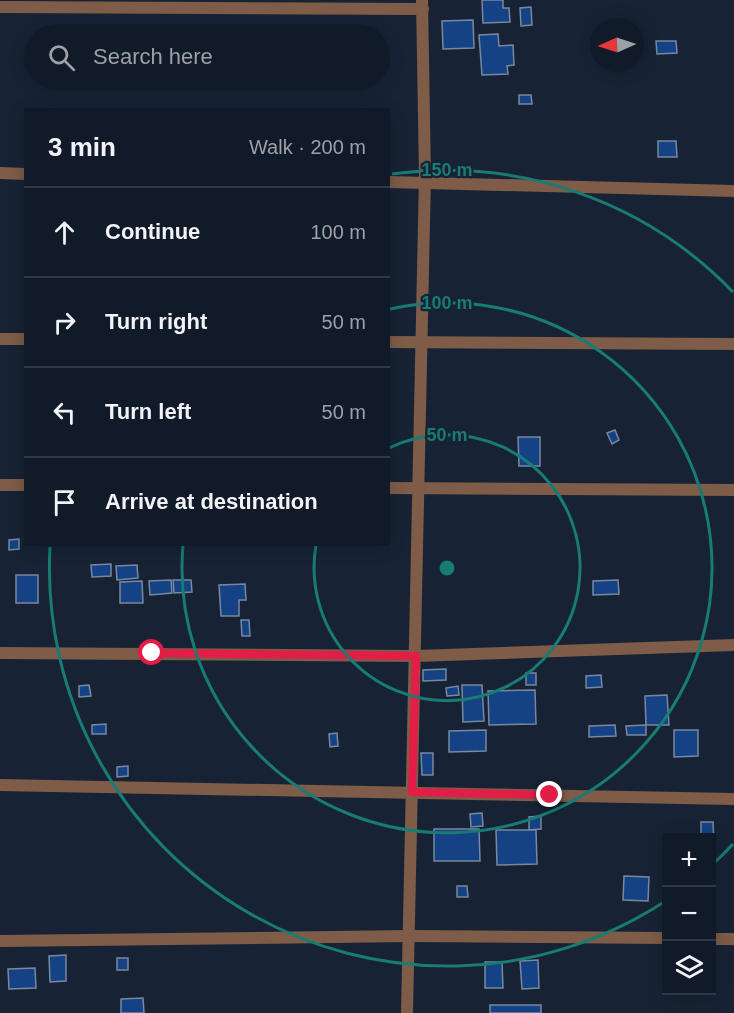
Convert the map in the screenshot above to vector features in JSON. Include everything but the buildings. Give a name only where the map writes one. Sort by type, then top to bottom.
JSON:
[{"type":"street","points":[[0,7],[422,4],[424,183],[422,342],[410,936],[406,1013]]},
{"type":"street","points":[[0,173],[24,174]]},
{"type":"street","points":[[390,182],[734,191]]},
{"type":"street","points":[[0,339],[24,339]]},
{"type":"street","points":[[390,342],[734,344]]},
{"type":"street","points":[[0,485],[24,485]]},
{"type":"street","points":[[390,488],[734,490]]},
{"type":"street","points":[[0,653],[416,656],[734,645]]},
{"type":"street","points":[[0,785],[734,800]]},
{"type":"street","points":[[0,941],[410,936],[662,938]]},
{"type":"street","points":[[716,939],[734,939]]},
{"type":"route","points":[[152,653],[416,656],[412,792],[550,795]]}]
